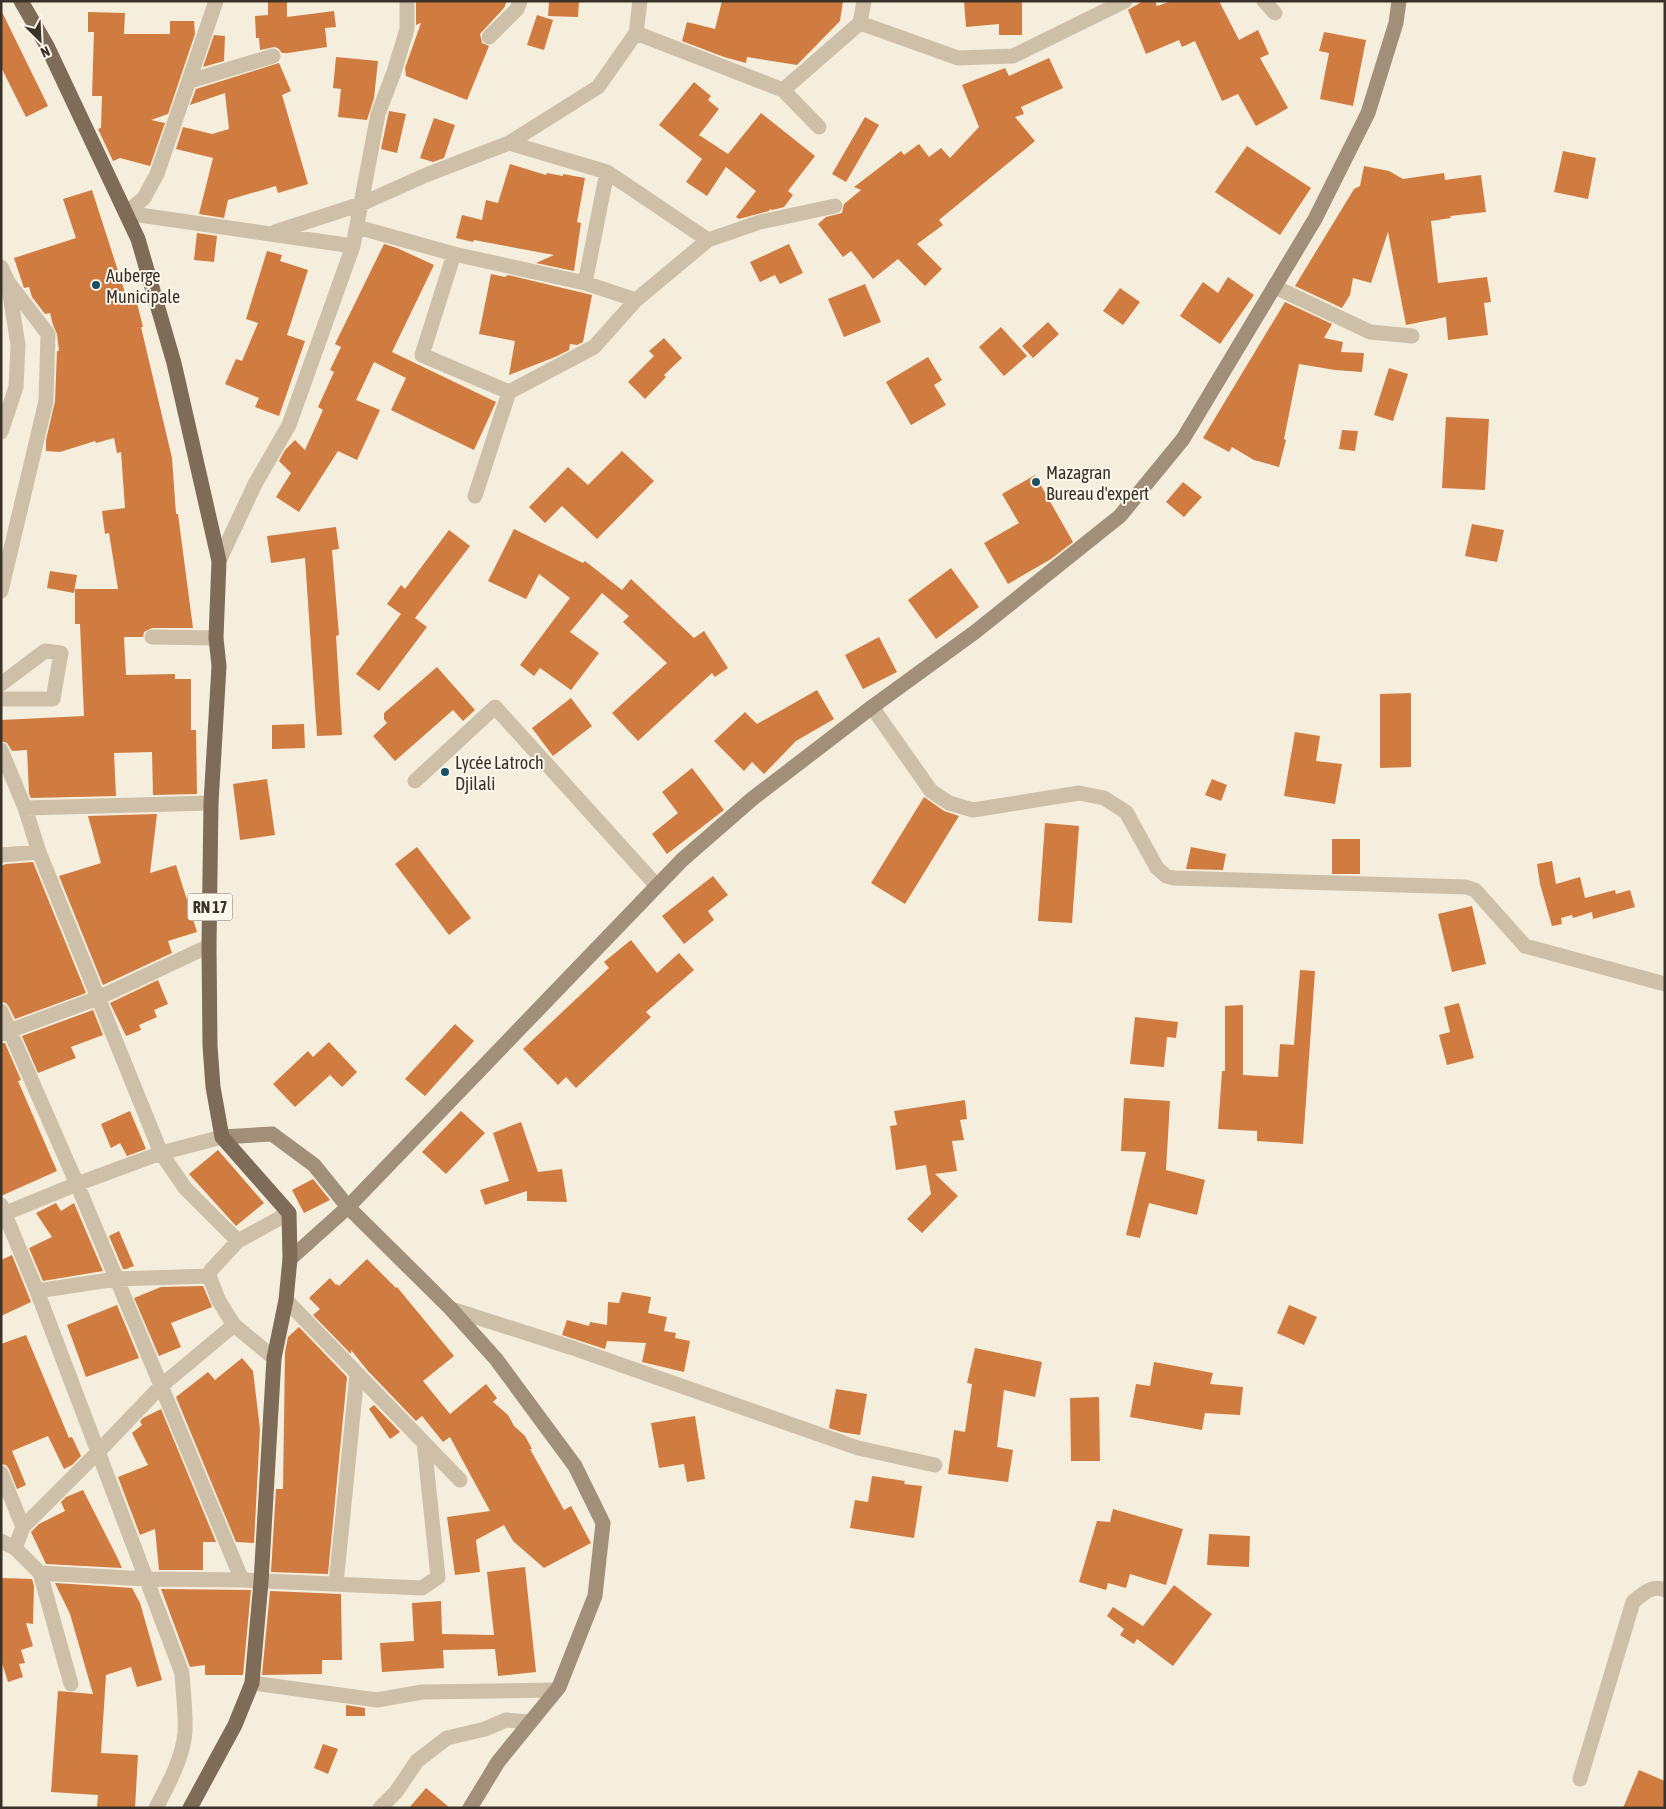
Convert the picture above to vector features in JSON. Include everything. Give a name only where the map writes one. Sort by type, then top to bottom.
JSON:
[{"type":"main road","name":"RN 17","points":[[20,1],[47,46],[138,239],[174,363],[219,561],[216,638],[219,666],[212,803],[209,946],[210,1046],[213,1087],[222,1137]]},
{"type":"main road","points":[[290,1259],[348,1207],[682,860],[752,799],[872,707],[976,632],[1120,516],[1183,439],[1316,219],[1368,113],[1396,23],[1399,1]]},
{"type":"main road","points":[[222,1137],[272,1134],[314,1165],[348,1207],[451,1309],[496,1359],[575,1466],[603,1523],[595,1596],[556,1690],[498,1762],[470,1808]]},
{"type":"main road","points":[[190,1808],[235,1725],[252,1683],[261,1582],[274,1358],[286,1300],[290,1259],[289,1213],[222,1137]]},
{"type":"street","points":[[126,213],[144,198],[157,174],[216,1]]},
{"type":"street","points":[[219,561],[255,484],[289,425],[353,246],[378,114],[394,72],[407,29],[407,1]]},
{"type":"street","points":[[489,37],[517,9],[520,1]]},
{"type":"street","points":[[272,233],[361,204],[426,175],[509,144],[598,86],[636,33],[640,1]]},
{"type":"street","points":[[782,90],[860,23],[864,1]]},
{"type":"street","points":[[860,23],[958,58],[1013,56],[1126,1]]},
{"type":"street","points":[[1264,1],[1275,13]]},
{"type":"street","points":[[636,33],[782,90],[819,127]]},
{"type":"street","points":[[190,81],[273,56]]},
{"type":"street","points":[[509,144],[607,172],[708,240]]},
{"type":"street","points":[[585,283],[607,172]]},
{"type":"street","points":[[475,496],[509,392],[594,347],[636,300],[708,240],[760,222],[835,206]]},
{"type":"street","points":[[126,213],[353,246]]},
{"type":"street","points":[[357,227],[454,254],[585,283],[636,300]]},
{"type":"street","points":[[454,254],[422,355],[509,392]]},
{"type":"street","points":[[1,267],[8,282],[48,334],[46,401],[1,591]]},
{"type":"street","points":[[2,426],[17,379],[18,345],[8,282]]},
{"type":"street","points":[[1275,287],[1370,332],[1412,336]]},
{"type":"street","points":[[152,637],[216,638]]},
{"type":"street","points":[[1,684],[45,651],[61,653],[53,699],[1,699]]},
{"type":"street","points":[[415,781],[495,707],[657,886]]},
{"type":"street","points":[[872,707],[932,791],[949,802],[973,810],[1079,793],[1104,798],[1126,812],[1157,868],[1166,876],[1174,878],[1466,887],[1475,890],[1525,946],[1665,984]]},
{"type":"street","points":[[1,750],[25,808],[39,852],[161,1153],[185,1188],[238,1241]]},
{"type":"street","points":[[25,808],[212,803]]},
{"type":"street","points":[[1,855],[39,852]]},
{"type":"street","points":[[5,1032],[98,998],[209,946]]},
{"type":"street","points":[[1,1012],[5,1032],[77,1184],[242,1580]]},
{"type":"street","points":[[156,1808],[168,1786],[182,1750],[185,1732],[182,1673],[37,1291],[2,1211],[161,1153],[222,1137]]},
{"type":"street","points":[[274,1358],[234,1325],[219,1301],[209,1276],[211,1270],[238,1241],[289,1213]]},
{"type":"street","points":[[37,1291],[116,1279],[209,1276]]},
{"type":"street","points":[[286,1300],[460,1480]]},
{"type":"street","points":[[451,1309],[573,1348],[858,1448],[935,1465]]},
{"type":"street","points":[[71,1684],[40,1573],[8,1545],[23,1527],[161,1386],[234,1325]]},
{"type":"street","points":[[336,1584],[356,1374]]},
{"type":"street","points":[[40,1573],[147,1579],[242,1580],[422,1588],[438,1577],[424,1443]]},
{"type":"street","points":[[1,1473],[23,1527]]},
{"type":"street","points":[[1580,1779],[1633,1602],[1648,1589],[1661,1588],[1665,1590]]},
{"type":"street","points":[[252,1683],[377,1700],[422,1692],[556,1690]]},
{"type":"street","points":[[380,1808],[396,1792],[417,1761],[447,1738],[485,1729],[506,1720],[530,1722]]},
{"type":"building","points":[[268,1],[287,1],[287,17],[334,11],[336,27],[325,28],[327,47],[288,53],[282,53],[275,47],[260,50],[259,38],[256,38],[255,16],[268,15]]},
{"type":"building","points":[[416,1],[507,1],[504,8],[480,34],[482,43],[489,46],[467,100],[406,76],[405,68],[421,23],[416,25]]},
{"type":"building","points":[[549,1],[579,1],[578,17],[548,16]]},
{"type":"building","points":[[722,1],[843,1],[840,21],[797,65],[747,57],[746,63],[682,41],[687,22],[715,29]]},
{"type":"building","points":[[964,1],[1022,1],[1022,35],[999,35],[999,24],[966,27]]},
{"type":"building","points":[[1143,1],[1155,1],[1157,6],[1172,1],[1219,1],[1239,40],[1258,30],[1269,54],[1260,58],[1288,108],[1256,126],[1238,94],[1222,101],[1195,41],[1182,47],[1179,40],[1146,54],[1128,10]]},
{"type":"building","points":[[1,10],[48,106],[26,117],[1,67]]},
{"type":"building","points":[[88,12],[125,13],[124,34],[170,34],[170,21],[194,21],[195,34],[168,114],[151,120],[165,123],[150,166],[120,158],[113,161],[98,129],[101,128],[102,96],[92,96],[94,32],[88,32]]},
{"type":"building","points":[[537,15],[553,20],[544,50],[527,45]]},
{"type":"building","points":[[1324,32],[1366,40],[1353,106],[1320,99],[1329,53],[1319,51]]},
{"type":"building","points":[[214,35],[225,36],[224,61],[203,67]]},
{"type":"building","points":[[336,57],[378,61],[374,98],[367,120],[338,117],[341,89],[333,88]]},
{"type":"building","points":[[1049,58],[1063,88],[1021,107],[1024,114],[1015,117],[1035,141],[939,220],[943,225],[917,244],[942,269],[925,286],[898,259],[873,279],[851,251],[843,257],[818,224],[826,217],[842,213],[844,204],[861,190],[854,187],[901,151],[904,155],[919,144],[929,157],[941,148],[950,158],[979,127],[962,85],[1005,68],[1009,76]]},
{"type":"building","points":[[279,63],[291,91],[282,95],[308,184],[278,193],[276,186],[228,200],[224,218],[199,214],[213,158],[176,149],[183,127],[212,134],[229,129],[225,93],[190,105],[196,89]]},
{"type":"building","points":[[694,82],[711,96],[708,100],[719,109],[699,135],[728,154],[761,113],[815,156],[788,191],[793,195],[784,207],[770,209],[769,211],[739,219],[736,217],[756,191],[726,167],[707,196],[686,182],[702,159],[659,125]]},
{"type":"building","points":[[389,111],[406,114],[397,153],[381,149]]},
{"type":"building","points":[[865,117],[879,125],[846,182],[832,174]]},
{"type":"building","points":[[434,118],[455,125],[444,158],[433,162],[420,158]]},
{"type":"building","points":[[1247,146],[1311,188],[1280,235],[1215,192]]},
{"type":"building","points":[[1563,151],[1596,158],[1588,199],[1554,192]]},
{"type":"building","points":[[510,164],[546,175],[547,173],[563,176],[563,174],[585,178],[577,222],[581,223],[574,271],[536,263],[554,255],[456,238],[462,215],[482,220],[486,200],[498,203]]},
{"type":"building","points":[[1364,166],[1389,171],[1403,179],[1444,173],[1445,180],[1481,175],[1486,212],[1450,216],[1451,218],[1431,221],[1438,283],[1487,277],[1491,302],[1484,303],[1488,335],[1448,340],[1446,317],[1406,325],[1388,232],[1371,283],[1353,278],[1350,295],[1342,308],[1295,286],[1354,189],[1360,186]]},
{"type":"building","points":[[92,190],[129,305],[137,303],[143,327],[141,327],[172,458],[176,514],[178,514],[193,628],[152,628],[144,632],[143,637],[124,637],[126,675],[175,674],[175,679],[191,679],[191,730],[196,730],[197,794],[153,795],[152,752],[114,753],[116,796],[31,798],[29,794],[27,750],[12,751],[7,743],[1,741],[1,720],[84,716],[80,624],[75,624],[75,589],[118,589],[109,533],[105,534],[102,511],[125,508],[121,452],[117,453],[114,438],[96,443],[95,441],[60,452],[46,451],[46,440],[55,401],[57,351],[59,351],[57,334],[50,313],[45,314],[32,297],[29,287],[24,288],[14,258],[76,238],[63,199]]},
{"type":"building","points":[[197,233],[217,236],[214,262],[194,260]]},
{"type":"building","points":[[384,244],[434,265],[392,352],[496,402],[474,450],[391,410],[406,378],[374,362],[356,400],[380,410],[357,460],[338,451],[299,512],[276,497],[291,473],[279,461],[285,450],[295,440],[305,450],[323,410],[318,407],[334,372],[330,370],[341,347],[335,344]]},
{"type":"building","points":[[789,244],[803,273],[780,284],[775,275],[760,282],[750,262]]},
{"type":"building","points":[[267,251],[282,255],[280,261],[308,270],[287,335],[305,341],[279,416],[255,407],[259,398],[225,384],[236,359],[242,361],[258,323],[246,319]]},
{"type":"building","points":[[491,274],[505,277],[508,275],[592,295],[583,342],[577,345],[570,344],[569,350],[509,375],[515,341],[479,334]]},
{"type":"building","points":[[1228,277],[1254,295],[1220,344],[1180,316],[1203,282],[1218,293]]},
{"type":"building","points":[[865,284],[881,322],[844,337],[828,299]]},
{"type":"building","points":[[1120,288],[1140,302],[1123,325],[1103,311]]},
{"type":"building","points":[[1285,302],[1332,324],[1324,338],[1343,342],[1341,352],[1364,353],[1362,372],[1299,364],[1284,439],[1286,440],[1279,467],[1254,460],[1232,447],[1229,452],[1203,438]]},
{"type":"building","points":[[1048,322],[1059,334],[1033,358],[1022,346]]},
{"type":"building","points":[[1001,327],[1027,356],[1004,376],[979,347]]},
{"type":"building","points":[[664,338],[682,358],[664,375],[666,377],[645,399],[628,382],[654,356],[649,351]]},
{"type":"building","points":[[928,357],[942,380],[934,385],[946,405],[911,425],[886,382]]},
{"type":"building","points":[[1389,368],[1408,374],[1393,421],[1374,415]]},
{"type":"building","points":[[1446,417],[1489,419],[1485,490],[1442,488]]},
{"type":"building","points":[[1342,430],[1358,431],[1355,451],[1339,449]]},
{"type":"building","points":[[622,451],[654,481],[597,539],[562,506],[545,523],[529,507],[568,467],[588,485]]},
{"type":"building","points":[[1035,475],[1073,542],[1051,559],[1008,584],[984,543],[1019,523],[1002,494]]},
{"type":"building","points":[[1183,482],[1202,497],[1184,517],[1166,502]]},
{"type":"building","points":[[1472,524],[1504,530],[1497,562],[1465,556]]},
{"type":"building","points":[[336,527],[339,549],[332,550],[339,635],[336,636],[342,735],[317,736],[305,558],[271,563],[267,536]]},
{"type":"building","points":[[514,529],[583,563],[585,561],[622,590],[631,579],[694,638],[704,631],[728,668],[715,677],[712,673],[638,741],[612,713],[667,663],[623,622],[629,616],[602,593],[570,632],[599,653],[571,690],[540,668],[534,676],[520,665],[570,598],[539,574],[526,599],[488,581]]},
{"type":"building","points":[[449,530],[470,546],[415,618],[427,627],[379,691],[356,674],[401,614],[387,604],[401,585],[405,589]]},
{"type":"building","points":[[951,568],[979,607],[936,639],[908,600]]},
{"type":"building","points":[[50,571],[77,575],[74,593],[47,588]]},
{"type":"building","points":[[879,637],[897,672],[863,689],[845,655]]},
{"type":"building","points":[[437,667],[475,710],[463,721],[453,710],[395,761],[373,736],[387,723],[384,719],[384,713]]},
{"type":"building","points":[[817,690],[834,719],[796,741],[764,774],[752,762],[744,771],[714,741],[745,712],[757,724]]},
{"type":"building","points":[[1411,693],[1411,767],[1380,768],[1380,694]]},
{"type":"building","points":[[571,698],[592,726],[553,756],[532,728]]},
{"type":"building","points":[[304,724],[305,748],[272,749],[272,725]]},
{"type":"building","points":[[1295,732],[1320,736],[1316,761],[1342,764],[1335,804],[1284,796]]},
{"type":"building","points":[[692,768],[724,810],[667,854],[652,834],[678,813],[662,792]]},
{"type":"building","points":[[267,779],[275,835],[240,840],[233,784]]},
{"type":"building","points":[[1212,779],[1227,785],[1221,801],[1205,795]]},
{"type":"building","points":[[924,797],[944,811],[959,816],[905,904],[871,883]]},
{"type":"building","points":[[157,814],[150,873],[176,865],[197,932],[168,941],[172,953],[103,985],[59,876],[101,863],[88,816]]},
{"type":"building","points":[[1045,823],[1079,826],[1072,923],[1038,921]]},
{"type":"building","points":[[1332,839],[1360,839],[1360,874],[1332,874]]},
{"type":"building","points":[[417,847],[471,918],[449,935],[395,864]]},
{"type":"building","points":[[1191,847],[1226,854],[1223,870],[1186,869]]},
{"type":"building","points":[[1552,861],[1556,884],[1580,877],[1585,898],[1615,890],[1616,894],[1630,890],[1635,907],[1593,919],[1592,912],[1573,918],[1572,915],[1561,918],[1562,924],[1552,926],[1540,884],[1537,864]]},
{"type":"building","points":[[33,862],[86,993],[15,1019],[6,1003],[1,1002],[1,866]]},
{"type":"building","points":[[713,876],[728,895],[708,911],[714,920],[684,944],[662,916]]},
{"type":"building","points":[[1472,906],[1486,964],[1452,972],[1438,914]]},
{"type":"building","points":[[631,940],[657,973],[679,953],[694,970],[646,1012],[651,1017],[576,1088],[566,1077],[558,1085],[523,1049],[609,968],[604,962]]},
{"type":"building","points":[[1300,970],[1315,971],[1303,1144],[1257,1141],[1257,1131],[1218,1129],[1222,1071],[1225,1071],[1225,1006],[1243,1005],[1243,1075],[1278,1077],[1280,1044],[1294,1045]]},
{"type":"building","points":[[158,980],[168,1004],[154,1010],[157,1017],[139,1025],[141,1030],[126,1036],[110,1003]]},
{"type":"building","points":[[1459,1003],[1474,1058],[1447,1065],[1439,1035],[1450,1032],[1444,1007]]},
{"type":"building","points":[[93,1010],[103,1035],[71,1047],[76,1058],[38,1073],[22,1036]]},
{"type":"building","points":[[1135,1017],[1178,1022],[1176,1038],[1167,1037],[1164,1067],[1130,1064]]},
{"type":"building","points":[[455,1024],[474,1041],[425,1096],[405,1079]]},
{"type":"building","points":[[329,1042],[357,1072],[342,1087],[330,1075],[295,1107],[273,1084],[308,1051],[313,1057]]},
{"type":"building","points":[[1,1043],[5,1043],[21,1080],[18,1081],[57,1171],[1,1196]]},
{"type":"building","points":[[1124,1098],[1170,1101],[1166,1170],[1205,1180],[1197,1215],[1149,1203],[1140,1238],[1126,1235],[1146,1152],[1121,1151]]},
{"type":"building","points":[[965,1100],[967,1119],[960,1120],[964,1140],[952,1141],[957,1171],[935,1174],[958,1196],[922,1233],[907,1219],[931,1194],[926,1165],[896,1170],[890,1126],[897,1125],[894,1111]]},
{"type":"building","points":[[130,1111],[146,1149],[127,1156],[120,1143],[111,1148],[101,1124]]},
{"type":"building","points":[[461,1111],[485,1133],[446,1174],[422,1152]]},
{"type":"building","points":[[521,1122],[538,1172],[562,1169],[567,1202],[527,1201],[527,1191],[485,1205],[480,1190],[509,1181],[493,1133]]},
{"type":"building","points":[[218,1150],[264,1203],[236,1226],[189,1174]]},
{"type":"building","points":[[313,1179],[330,1200],[304,1213],[292,1190]]},
{"type":"building","points":[[56,1203],[61,1211],[74,1203],[103,1271],[43,1281],[29,1248],[52,1237],[36,1213]]},
{"type":"building","points":[[119,1231],[134,1266],[126,1269],[123,1269],[109,1236]]},
{"type":"building","points":[[12,1255],[31,1302],[1,1316],[1,1260]]},
{"type":"building","points":[[367,1259],[397,1287],[454,1356],[423,1381],[450,1414],[486,1384],[497,1398],[493,1402],[508,1415],[514,1426],[525,1436],[532,1449],[530,1449],[564,1510],[571,1506],[591,1543],[544,1568],[513,1541],[504,1525],[476,1540],[480,1572],[455,1575],[447,1517],[490,1511],[450,1437],[443,1442],[422,1416],[416,1421],[368,1371],[351,1350],[351,1354],[313,1315],[320,1309],[309,1298],[330,1278],[339,1286]]},
{"type":"building","points":[[203,1286],[212,1307],[171,1323],[181,1347],[159,1356],[134,1298],[161,1287]]},
{"type":"building","points":[[622,1292],[651,1297],[648,1313],[667,1317],[664,1331],[676,1333],[675,1338],[690,1341],[684,1372],[642,1362],[646,1343],[607,1341],[605,1349],[562,1335],[567,1320],[589,1326],[590,1322],[607,1325],[608,1302],[619,1303]]},
{"type":"building","points":[[117,1305],[139,1358],[86,1377],[67,1325]]},
{"type":"building","points":[[1289,1305],[1317,1317],[1304,1345],[1277,1333]]},
{"type":"building","points":[[299,1327],[347,1377],[328,1574],[271,1572],[276,1489],[283,1489],[285,1352],[288,1337]]},
{"type":"building","points":[[26,1335],[69,1438],[72,1437],[81,1456],[72,1465],[64,1469],[48,1436],[12,1451],[26,1485],[17,1489],[9,1469],[6,1465],[1,1464],[1,1344]]},
{"type":"building","points":[[975,1348],[1042,1362],[1035,1397],[1004,1390],[997,1447],[1013,1450],[1008,1482],[948,1474],[954,1430],[965,1432],[972,1384],[967,1383]]},
{"type":"building","points":[[242,1358],[253,1371],[260,1429],[254,1543],[236,1542],[176,1397],[208,1372],[215,1380]]},
{"type":"building","points":[[1154,1362],[1213,1373],[1210,1384],[1243,1387],[1240,1415],[1205,1413],[1202,1430],[1130,1417],[1136,1384],[1150,1386]]},
{"type":"building","points":[[836,1389],[867,1394],[860,1435],[829,1428]]},
{"type":"building","points":[[1099,1397],[1100,1461],[1071,1461],[1070,1398]]},
{"type":"building","points":[[374,1405],[400,1432],[390,1439],[369,1409]]},
{"type":"building","points":[[161,1409],[216,1542],[203,1542],[203,1570],[159,1570],[155,1529],[140,1535],[118,1477],[148,1465],[132,1433],[142,1425],[140,1421],[143,1418]]},
{"type":"building","points":[[695,1416],[705,1479],[687,1482],[684,1464],[659,1468],[651,1423]]},
{"type":"building","points":[[872,1476],[905,1481],[904,1484],[922,1486],[914,1538],[850,1528],[855,1500],[868,1502]]},
{"type":"building","points":[[83,1490],[122,1568],[46,1564],[31,1532],[39,1524],[65,1511],[61,1502],[66,1497]]},
{"type":"building","points":[[1113,1509],[1183,1529],[1166,1585],[1130,1574],[1126,1588],[1108,1583],[1106,1590],[1079,1582],[1097,1521],[1110,1522]]},
{"type":"building","points":[[1209,1534],[1250,1536],[1249,1567],[1207,1565]]},
{"type":"building","points":[[525,1567],[536,1672],[498,1676],[495,1649],[443,1650],[444,1668],[382,1672],[380,1643],[414,1641],[412,1603],[441,1601],[442,1634],[494,1635],[487,1572]]},
{"type":"building","points":[[1,1578],[32,1579],[34,1586],[33,1624],[26,1623],[33,1646],[21,1650],[25,1663],[19,1664],[23,1677],[8,1682],[1,1660]]},
{"type":"building","points":[[55,1583],[132,1588],[140,1603],[162,1680],[137,1687],[131,1667],[106,1675],[101,1753],[138,1755],[135,1808],[97,1807],[98,1795],[51,1792],[58,1691],[93,1694],[70,1614]]},
{"type":"building","points":[[1174,1585],[1212,1614],[1173,1666],[1137,1639],[1134,1644],[1120,1635],[1124,1629],[1107,1616],[1113,1607],[1143,1626]]},
{"type":"building","points":[[161,1589],[251,1590],[243,1675],[205,1675],[205,1665],[190,1667]]},
{"type":"building","points":[[270,1591],[341,1594],[342,1660],[322,1660],[322,1674],[262,1675]]},
{"type":"building","points":[[346,1705],[365,1708],[365,1716],[346,1716]]},
{"type":"building","points":[[323,1744],[338,1749],[328,1774],[314,1768]]},
{"type":"building","points":[[1639,1770],[1665,1781],[1665,1808],[1623,1808]]},
{"type":"building","points":[[426,1788],[450,1808],[409,1808]]},
{"type":"place","name":"Auberge Municipale","points":[[96,285]]},
{"type":"place","name":"Mazagran Bureau d'expert","points":[[1036,482]]},
{"type":"place","name":"Lycée Latroch Djilali","points":[[445,772]]}]
